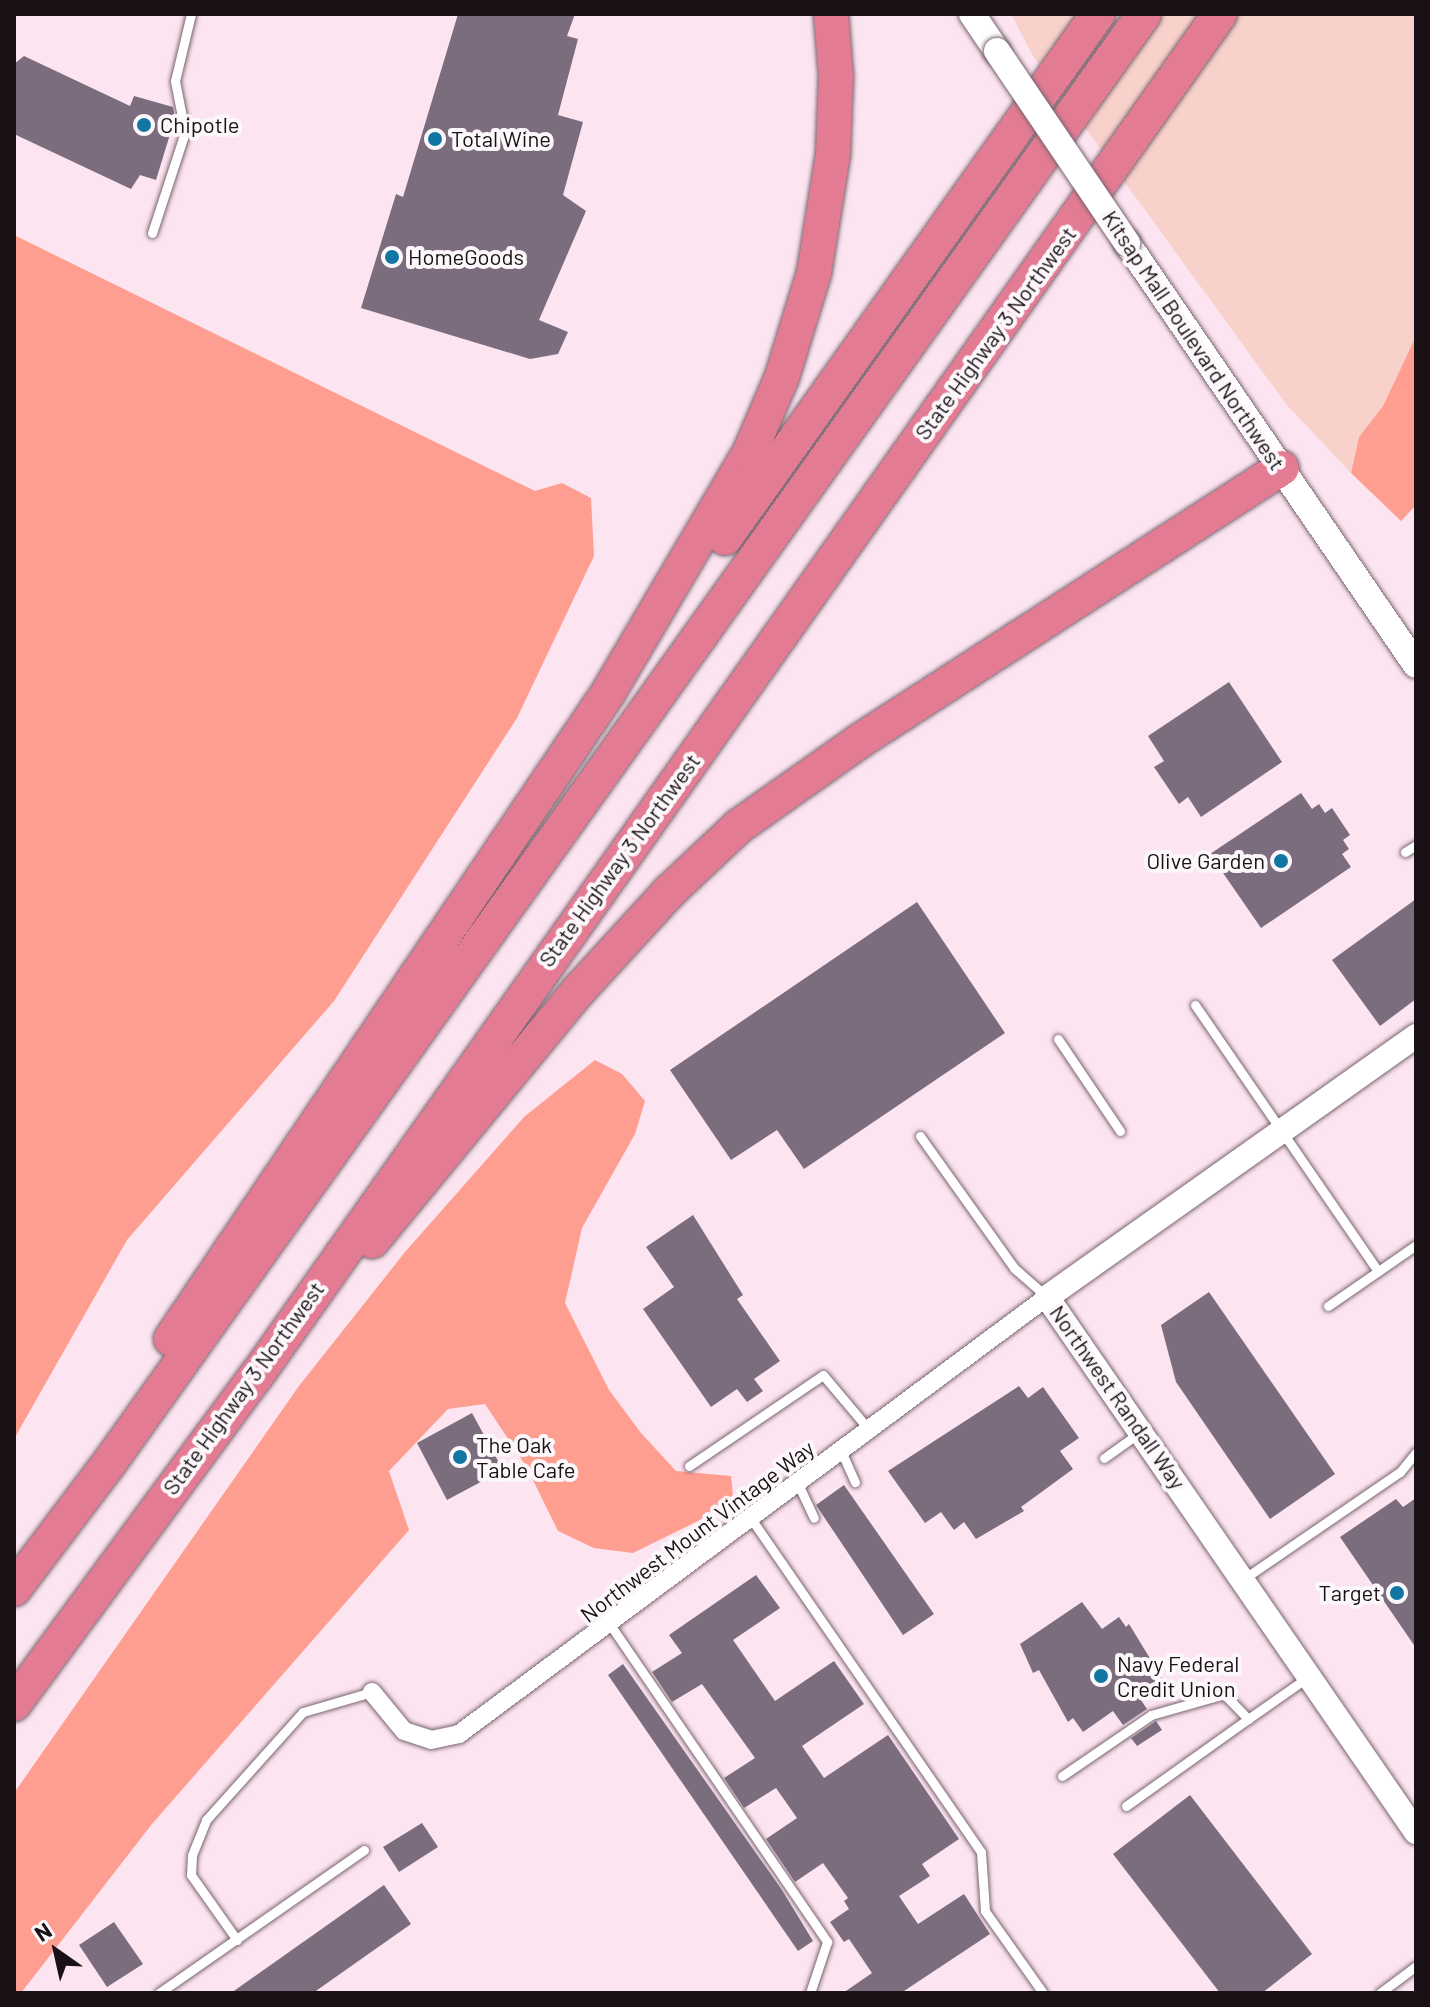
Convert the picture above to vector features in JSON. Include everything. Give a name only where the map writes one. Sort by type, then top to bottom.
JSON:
[{"type":"highway","points":[[608,693],[730,491],[768,416],[795,339],[814,273],[833,154],[836,76],[831,14]]},
{"type":"highway","points":[[14,1581],[289,1157],[608,693],[734,527],[1098,14]]},
{"type":"highway","points":[[14,1589],[110,1462],[1144,14]]},
{"type":"highway","name":"State Highway 3 Northwest","points":[[14,1704],[257,1375],[428,1127],[1180,77],[1220,14]]},
{"type":"highway","points":[[1180,77],[1229,14]]},
{"type":"highway","points":[[257,1375],[580,989],[715,847],[861,740],[1282,468]]},
{"type":"main road","name":"Kitsap Mall Boulevard Northwest","points":[[972,14],[1416,665]]},
{"type":"street","name":"Northwest Randall Way","points":[[1416,1036],[1047,1297],[1245,1578],[1416,1832]]},
{"type":"street","name":"Northwest Mount Vintage Way","points":[[372,1692],[404,1731],[431,1740],[459,1734],[611,1626],[1047,1297]]},
{"type":"lane","points":[[152,233],[185,132],[175,81],[191,14]]},
{"type":"lane","points":[[1405,852],[1416,845]]},
{"type":"lane","points":[[1195,1005],[1378,1271]]},
{"type":"lane","points":[[1058,1039],[1120,1131]]},
{"type":"lane","points":[[920,1136],[1014,1268],[1047,1297]]},
{"type":"lane","points":[[1328,1306],[1416,1245]]},
{"type":"lane","points":[[689,1466],[823,1375],[871,1432]]},
{"type":"lane","points":[[1104,1458],[1142,1431]]},
{"type":"lane","points":[[1245,1578],[1400,1472],[1416,1452]]},
{"type":"lane","points":[[842,1453],[855,1482]]},
{"type":"lane","points":[[799,1486],[814,1518]]},
{"type":"lane","points":[[752,1520],[981,1852],[985,1911],[1043,1993]]},
{"type":"lane","points":[[611,1626],[827,1942],[810,1993]]},
{"type":"lane","points":[[1126,1806],[1311,1675]]},
{"type":"lane","points":[[237,1940],[191,1875],[192,1855],[206,1820],[303,1712],[372,1692]]},
{"type":"lane","points":[[1062,1776],[1151,1715],[1224,1694],[1248,1719]]},
{"type":"lane","points":[[159,1993],[364,1850]]},
{"type":"lane","points":[[1380,1993],[1414,1972]]},
{"type":"shaded area","points":[[1011,14],[1416,14],[1416,336],[1383,406],[1359,437],[1351,473],[1286,404],[1033,56]]},
{"type":"shaded area","points":[[14,235],[535,491],[562,483],[591,498],[594,556],[517,718],[334,1001],[127,1240],[14,1439]]},
{"type":"shaded area","points":[[1416,336],[1416,505],[1401,521],[1351,473],[1359,437],[1383,406]]},
{"type":"shaded area","points":[[595,1060],[622,1074],[645,1101],[635,1134],[582,1228],[565,1303],[609,1390],[641,1433],[676,1471],[731,1476],[733,1495],[700,1520],[633,1553],[594,1548],[558,1531],[526,1466],[485,1404],[448,1409],[389,1471],[409,1530],[152,1824],[21,1993],[14,1993],[14,1793],[299,1386],[405,1252],[524,1117]]},
{"type":"building","points":[[458,14],[575,14],[567,36],[578,39],[558,115],[583,122],[563,195],[586,211],[539,320],[568,332],[558,354],[530,359],[361,308],[396,194],[403,197]]},
{"type":"building","points":[[24,56],[130,106],[134,96],[173,107],[175,118],[156,180],[140,175],[131,189],[14,134],[14,64]]},
{"type":"building","points":[[1229,682],[1282,762],[1201,817],[1188,797],[1179,804],[1154,767],[1164,761],[1148,736]]},
{"type":"building","name":"Olive Garden","points":[[1301,793],[1312,809],[1319,804],[1325,813],[1332,808],[1350,835],[1343,840],[1349,849],[1342,854],[1351,867],[1261,928],[1210,854]]},
{"type":"building","points":[[1416,899],[1416,999],[1380,1026],[1332,960]]},
{"type":"building","points":[[917,902],[1005,1033],[804,1169],[777,1130],[731,1160],[670,1070]]},
{"type":"building","points":[[693,1215],[743,1295],[737,1299],[780,1361],[754,1379],[763,1391],[747,1402],[737,1389],[711,1407],[643,1309],[674,1287],[646,1247]]},
{"type":"building","points":[[1209,1292],[1335,1474],[1270,1519],[1176,1382],[1161,1325]]},
{"type":"building","points":[[1019,1386],[1028,1398],[1043,1387],[1079,1438],[1060,1451],[1073,1469],[1021,1507],[1024,1511],[976,1539],[964,1522],[954,1530],[941,1512],[925,1523],[888,1471]]},
{"type":"building","name":"The Oak Table Cafe","points":[[472,1413],[503,1470],[447,1500],[417,1443]]},
{"type":"building","points":[[844,1485],[934,1614],[903,1635],[816,1505]]},
{"type":"building","name":"Target","points":[[1416,1498],[1416,1648],[1340,1537],[1396,1499],[1403,1507]]},
{"type":"building","points":[[756,1575],[780,1608],[733,1640],[775,1701],[834,1661],[864,1704],[802,1746],[824,1778],[888,1735],[959,1839],[922,1864],[930,1876],[899,1896],[918,1924],[964,1894],[990,1934],[901,1993],[843,1993],[872,1973],[849,1939],[844,1942],[830,1922],[849,1909],[844,1901],[848,1898],[823,1863],[795,1882],[766,1839],[797,1818],[776,1788],[744,1808],[724,1778],[755,1758],[702,1684],[672,1702],[652,1672],[682,1653],[669,1635]]},
{"type":"building","name":"Navy Federal Credit Union","points":[[1082,1602],[1102,1629],[1119,1617],[1126,1627],[1129,1624],[1162,1678],[1137,1694],[1147,1709],[1123,1725],[1113,1711],[1083,1732],[1073,1718],[1068,1722],[1039,1670],[1033,1673],[1020,1644]]},
{"type":"building","points":[[623,1664],[782,1890],[813,1941],[798,1951],[608,1675]]},
{"type":"building","points":[[1156,1721],[1162,1730],[1137,1746],[1131,1738]]},
{"type":"building","points":[[1190,1795],[1312,1954],[1262,1993],[1220,1993],[1113,1854]]},
{"type":"building","points":[[422,1823],[438,1847],[399,1872],[383,1847]]},
{"type":"building","points":[[384,1885],[411,1924],[313,1993],[231,1993]]},
{"type":"building","points":[[114,1922],[143,1964],[107,1987],[79,1945]]},
{"type":"place","name":"Chipotle","points":[[144,125]]},
{"type":"place","name":"Total Wine","points":[[435,139]]},
{"type":"place","name":"HomeGoods","points":[[392,257]]},
{"type":"place","name":"Olive Garden","points":[[1281,861]]},
{"type":"place","name":"The Oak Table Cafe","points":[[460,1457]]},
{"type":"place","name":"Target","points":[[1397,1593]]},
{"type":"place","name":"Navy Federal Credit Union","points":[[1101,1676]]}]
